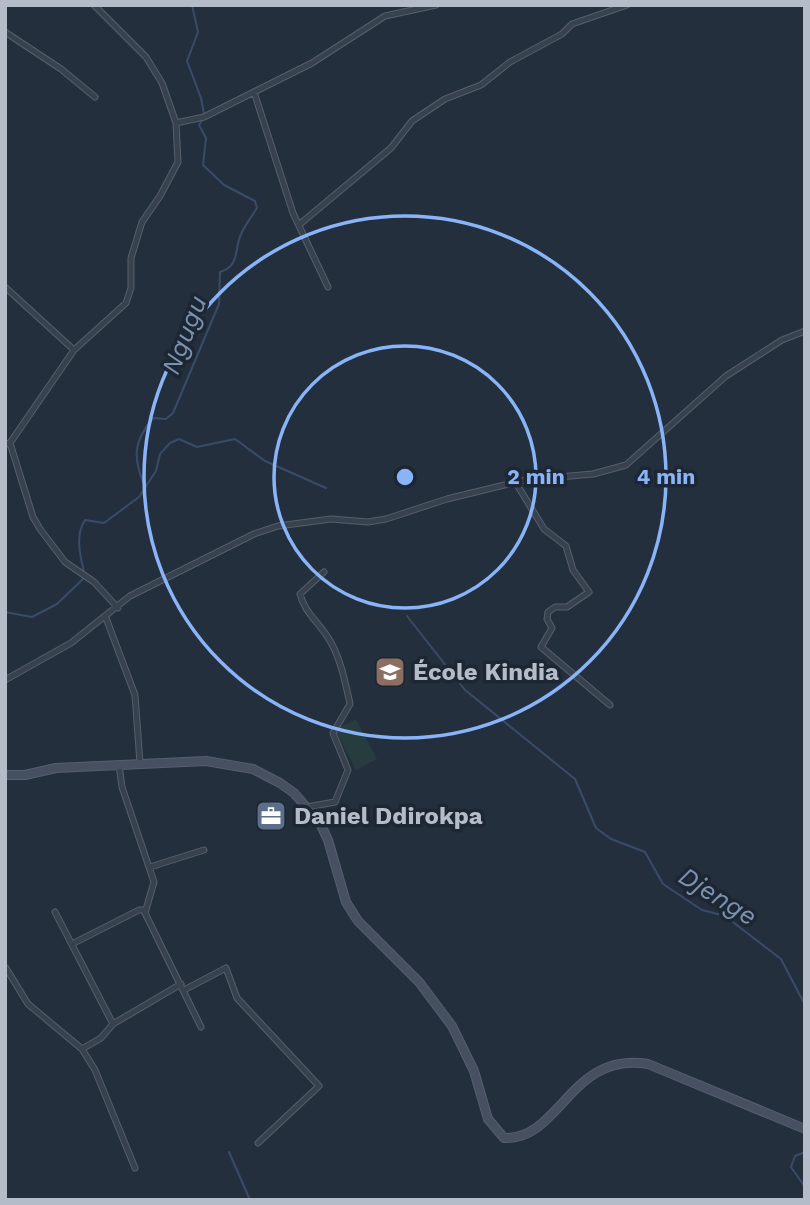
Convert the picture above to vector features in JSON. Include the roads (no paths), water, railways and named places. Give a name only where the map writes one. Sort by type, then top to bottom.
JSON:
[{"type":"main road","points":[[5,775],[25,775],[56,768],[206,761],[235,764],[267,775],[294,793],[307,807],[328,840],[346,902],[358,920],[419,982],[452,1026],[474,1071],[488,1119],[503,1138],[519,1139],[534,1131],[585,1078],[605,1068],[635,1062],[648,1064],[755,1111],[805,1129]]},
{"type":"street","points":[[94,5],[146,57],[170,98],[177,123],[178,162],[142,222],[131,258],[131,288],[127,303],[75,350],[8,444],[33,517],[49,542],[74,570],[94,582],[118,608]]},
{"type":"street","points":[[177,123],[204,117],[312,63],[385,16],[436,5]]},
{"type":"street","points":[[300,224],[391,148],[412,121],[445,99],[481,85],[510,62],[562,34],[572,24],[627,5]]},
{"type":"street","points":[[5,32],[61,69],[95,97]]},
{"type":"street","points":[[254,92],[300,224],[328,287]]},
{"type":"street","points":[[5,287],[75,350]]},
{"type":"street","points":[[5,680],[71,643],[106,618],[130,596],[209,553],[266,530],[331,519],[368,522],[386,519],[447,499],[516,483],[593,474],[626,465],[726,376],[782,340],[805,331]]},
{"type":"street","points":[[516,483],[544,529],[566,546],[573,570],[589,592],[567,607],[555,607],[548,612],[547,619],[552,628],[541,647],[610,705]]},
{"type":"street","points":[[307,807],[335,802],[348,770],[333,733],[350,704],[344,674],[329,638],[302,605],[300,594],[324,572]]},
{"type":"street","points":[[106,618],[135,695],[140,764]]},
{"type":"street","points":[[119,765],[122,787],[155,882],[146,910],[201,1027]]},
{"type":"street","points":[[150,867],[204,850]]},
{"type":"street","points":[[72,944],[139,910],[146,910]]},
{"type":"street","points":[[55,912],[113,1024]]},
{"type":"street","points":[[6,968],[28,1004],[82,1049],[94,1070],[135,1168]]},
{"type":"street","points":[[82,1049],[101,1038],[113,1024],[182,987],[226,968],[237,998],[319,1086],[258,1143]]},
{"type":"waterway","name":"Ngugu","points":[[192,5],[198,32],[187,61],[204,114]]},
{"type":"waterway","name":"Ngugu","points":[[144,485],[138,466],[138,442],[153,418],[166,419],[173,413],[219,304],[220,272],[234,262],[241,234],[257,208],[255,201],[224,185],[203,165],[206,138],[199,125],[203,119]]},
{"type":"waterway","points":[[84,572],[79,539],[85,520],[104,523],[139,497],[156,471],[160,454],[170,443],[179,439],[197,447],[235,439],[265,461],[326,488]]},
{"type":"waterway","name":"Ngugu","points":[[5,612],[32,617],[57,604],[85,577]]},
{"type":"waterway","name":"Djenge","points":[[407,616],[465,690],[575,779],[596,828],[611,839],[645,852],[663,884],[702,910],[725,916],[781,959],[805,1005]]},
{"type":"waterway","points":[[229,1152],[250,1200]]},
{"type":"waterway","name":"Djenge","points":[[805,1152],[795,1156],[791,1167],[805,1187]]},
{"type":"place","name":"École Kindia","points":[[390,672]]},
{"type":"place","name":"Daniel Ddirokpa","points":[[271,816]]}]
